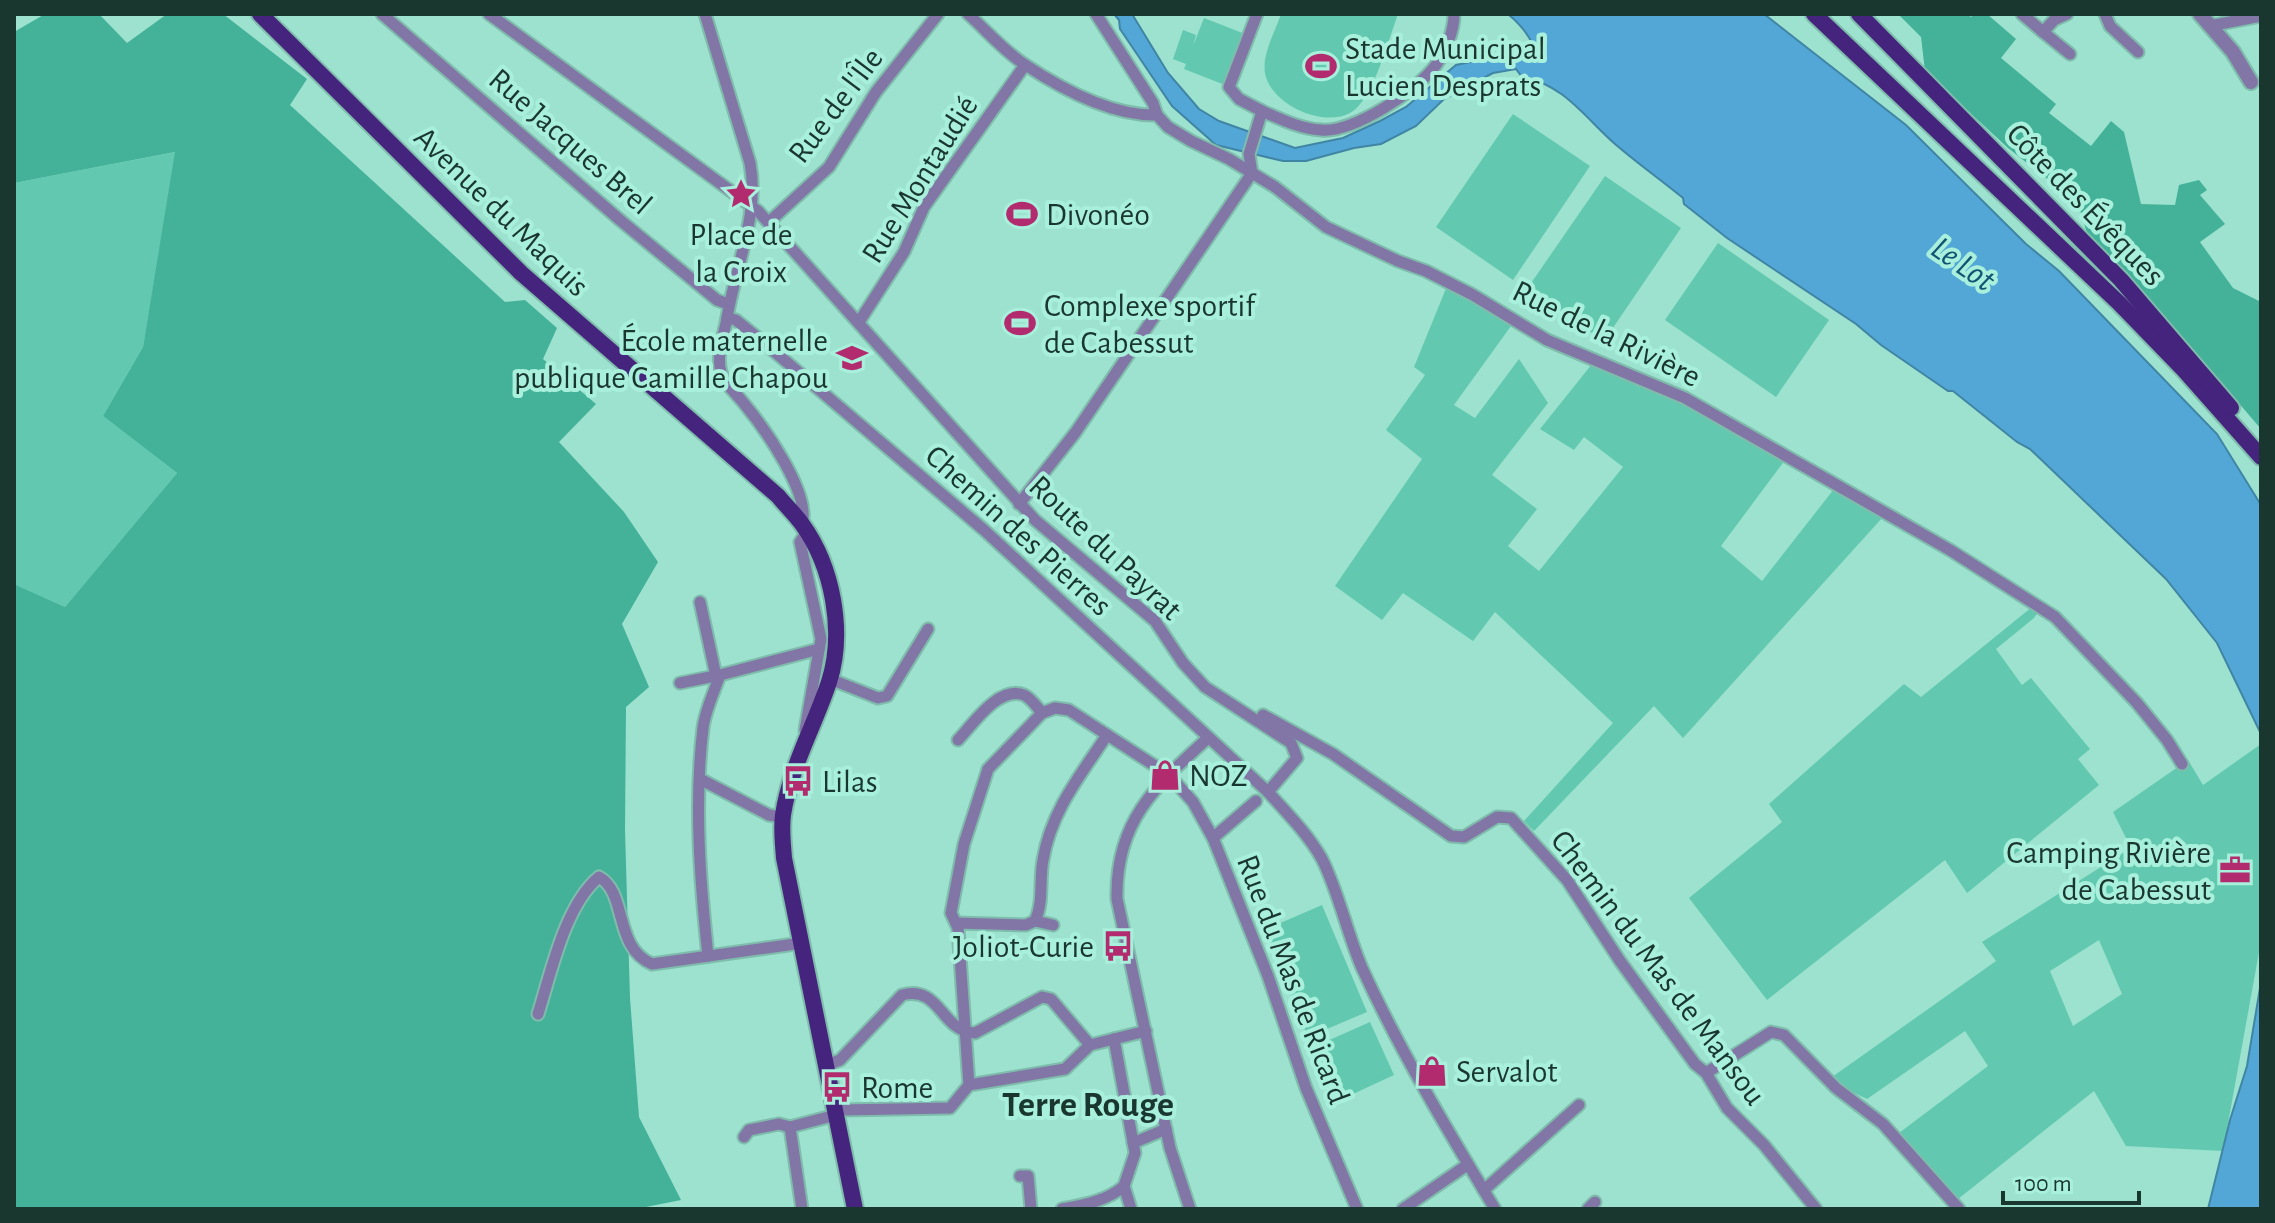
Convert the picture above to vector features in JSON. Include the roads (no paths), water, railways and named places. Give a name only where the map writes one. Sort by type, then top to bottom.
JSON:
[{"type":"main road","name":"Avenue du Maquis","points":[[260,14],[521,273],[778,496],[804,528],[819,553],[833,601],[835,647],[830,679],[790,781],[783,817],[784,858],[855,1209]]},
{"type":"main road","points":[[1814,14],[2119,303],[2261,457]]},
{"type":"main road","name":"Côte des Évêques","points":[[1859,14],[2121,280],[2261,443]]},
{"type":"main road","points":[[2229,423],[2261,470]]},
{"type":"street","name":"Rue Jacques Brel","points":[[382,14],[620,220],[717,300],[728,304]]},
{"type":"street","points":[[489,14],[753,206],[769,222]]},
{"type":"street","points":[[705,14],[753,176],[753,206],[728,304],[719,359],[721,374],[766,432],[788,468],[802,507],[804,528],[800,542],[821,639],[805,730],[810,732]]},
{"type":"street","name":"Rue de l'Île","points":[[769,222],[829,167],[855,122],[938,14]]},
{"type":"street","name":"Rue de la Rivière","points":[[968,14],[1025,65],[1060,85],[1103,104],[1157,115],[1168,127],[1275,187],[1326,227],[1473,295],[1547,340],[1685,398],[1986,573],[2055,617],[2136,702],[2182,764]]},
{"type":"street","points":[[1096,14],[1153,103],[1157,115]]},
{"type":"street","points":[[1257,14],[1229,87],[1239,99],[1262,111],[1287,122],[1322,131],[1352,124],[1419,82],[1436,66],[1451,35],[1454,14]]},
{"type":"street","points":[[2022,14],[2070,54]]},
{"type":"street","points":[[2043,32],[2054,20],[2067,14]]},
{"type":"street","points":[[2106,14],[2110,26],[2138,52]]},
{"type":"street","points":[[2261,16],[2208,25],[2227,56],[2261,95]]},
{"type":"street","name":"Rue Montaudié","points":[[859,322],[904,252],[924,207],[1025,65]]},
{"type":"street","points":[[1019,504],[1075,433],[1252,173],[1249,154],[1262,111]]},
{"type":"street","name":"Route du Payrat","points":[[769,222],[1019,504],[1085,564],[1155,621],[1183,663],[1205,687],[1291,743],[1297,758],[1272,789]]},
{"type":"street","name":"Chemin des Pierres","points":[[727,318],[736,320],[769,347],[984,530],[1208,738],[1272,789]]},
{"type":"street","points":[[700,602],[718,676],[703,725],[700,779],[699,877],[708,956]]},
{"type":"street","points":[[830,679],[878,698],[887,696],[928,629]]},
{"type":"street","points":[[680,683],[819,649]]},
{"type":"street","name":"Chemin du Mas de Mansou","points":[[1195,676],[1333,754],[1451,836],[1464,837],[1497,817],[1511,818],[1567,880],[1643,994],[1695,1064],[1706,1073],[1727,1108],[1764,1145],[1816,1209]]},
{"type":"street","points":[[958,740],[1002,695],[1014,693],[1027,696],[1042,713],[988,769],[964,844],[951,913],[958,928],[969,1085]]},
{"type":"street","name":"Rue du Mas de Ricard","points":[[1042,713],[1055,708],[1069,710],[1169,775],[1193,802],[1213,838],[1268,976],[1306,1088],[1357,1209]]},
{"type":"street","points":[[1035,921],[1039,912],[1043,860],[1056,813],[1107,735]]},
{"type":"street","points":[[1190,1209],[1166,1129],[1117,899],[1117,873],[1122,844],[1137,814],[1169,775],[1208,738]]},
{"type":"street","points":[[700,779],[769,815],[783,817]]},
{"type":"street","points":[[1272,789],[1322,860],[1361,966],[1467,1165],[1495,1209]]},
{"type":"street","points":[[1213,838],[1256,801]]},
{"type":"street","points":[[538,1014],[567,926],[588,886],[599,877],[606,881],[612,892],[624,932],[642,960],[652,964],[802,943]]},
{"type":"street","points":[[956,923],[1026,925],[1035,921],[1053,925]]},
{"type":"street","points":[[827,1065],[840,1060],[902,995],[914,992],[927,996],[958,1029],[966,1033],[975,1033],[1042,997],[1051,999],[1090,1045]]},
{"type":"street","points":[[744,1137],[749,1130],[779,1124],[790,1127],[841,1110],[950,1108],[969,1085],[1065,1069],[1090,1045],[1146,1031]]},
{"type":"street","points":[[1706,1073],[1771,1032],[1784,1035],[1836,1088],[1896,1136],[1959,1209]]},
{"type":"street","points":[[1062,1209],[1089,1203],[1124,1186],[1135,1153],[1114,1039]]},
{"type":"street","points":[[1484,1190],[1579,1105]]},
{"type":"street","points":[[790,1127],[802,1209]]},
{"type":"street","points":[[1133,1143],[1166,1129]]},
{"type":"street","points":[[1403,1209],[1467,1165]]},
{"type":"street","points":[[1020,1176],[1028,1176],[1031,1209]]},
{"type":"street","points":[[1124,1186],[1131,1209]]},
{"type":"water","name":"Le Lot","points":[[1114,14],[1132,14],[1168,73],[1199,109],[1219,121],[1295,148],[1343,138],[1380,121],[1406,107],[1456,65],[1519,52],[1536,55],[1526,33],[1508,14],[1764,14],[1906,125],[2026,244],[2059,271],[2217,434],[2261,505],[2261,734],[2217,643],[2166,579],[2030,449],[1953,391],[1948,391],[1856,324],[1727,238],[1550,87],[1522,77],[1516,69],[1493,73],[1443,100],[1416,126],[1381,144],[1306,161],[1283,161],[1216,145],[1172,106],[1120,29],[1119,20]]},
{"type":"water","points":[[2261,982],[2261,1209],[2208,1209],[2247,1066]]},
{"type":"place","name":"Stade Municipal Lucien Desprats","points":[[1321,66]]},
{"type":"place","name":"Place de la Croix","points":[[741,194]]},
{"type":"place","name":"Divonéo","points":[[1022,214]]},
{"type":"place","name":"Complexe sportif de Cabessut","points":[[1020,323]]},
{"type":"place","name":"École maternelle publique Camille Chapou","points":[[852,358]]},
{"type":"place","name":"NOZ","points":[[1165,775]]},
{"type":"place","name":"Lilas","points":[[798,781]]},
{"type":"place","name":"Camping Rivière de Cabessut","points":[[2235,870]]},
{"type":"place","name":"Joliot-Curie","points":[[1118,946]]},
{"type":"place","name":"Servalot","points":[[1432,1071]]},
{"type":"place","name":"Rome","points":[[837,1087]]},
{"type":"district","name":"Terre Rouge","points":[[1088,1103]]}]
